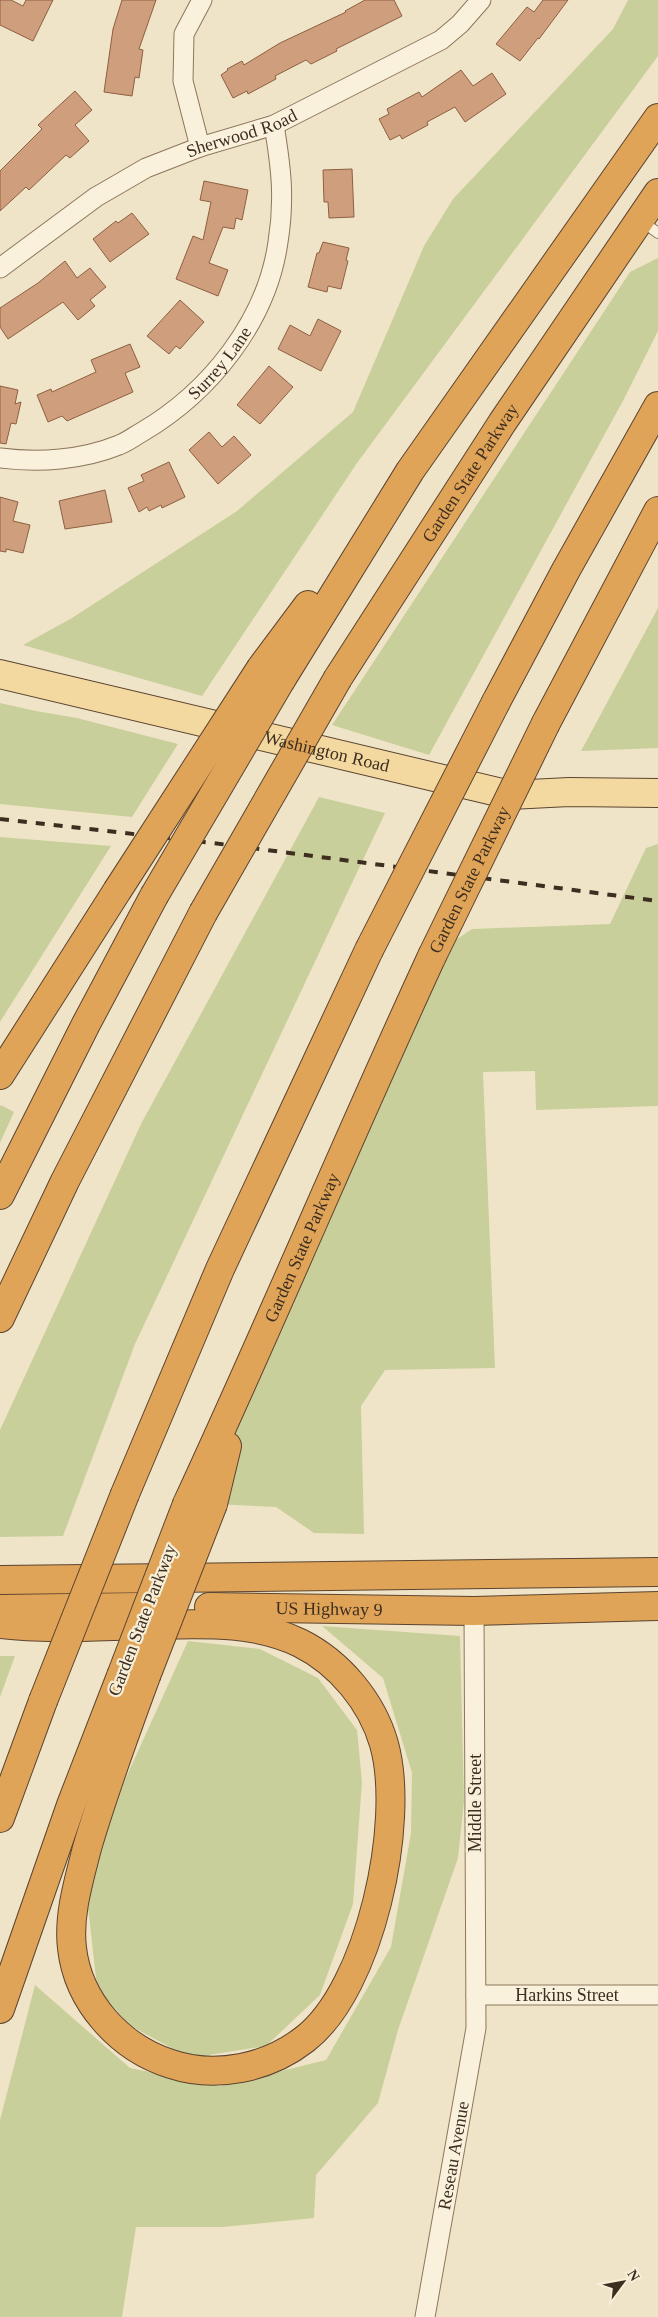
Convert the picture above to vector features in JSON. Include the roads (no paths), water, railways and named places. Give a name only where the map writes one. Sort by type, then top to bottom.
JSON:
[{"type":"highway","points":[[0,1075],[116,891],[271,674],[410,471],[658,118]]},
{"type":"highway","name":"Garden State Parkway","points":[[0,1318],[65,1181],[203,913],[338,678],[502,423],[649,227],[658,193]]},
{"type":"highway","points":[[0,1818],[43,1701],[124,1494],[220,1269],[369,950],[570,562],[658,406]]},
{"type":"highway","name":"Garden State Parkway","points":[[0,2008],[71,1805],[134,1676],[200,1504],[243,1384],[323,1197],[432,956],[546,723],[658,511]]},
{"type":"highway","points":[[0,1196],[86,1024],[271,674]]},
{"type":"highway","name":"US Highway 9","points":[[0,1580],[658,1572]]},
{"type":"highway","name":"US Highway 9","points":[[0,1608],[229,1607],[474,1611],[658,1606]]},
{"type":"highway","points":[[0,1624],[36,1628],[203,1623],[263,1631],[298,1642],[327,1660],[352,1686],[372,1714],[385,1747],[390,1806],[383,1873],[366,1937],[339,1998],[318,2027],[290,2049],[258,2064],[224,2070],[188,2069],[154,2058],[124,2040],[105,2021],[89,1999],[75,1966],[71,1931],[79,1879],[134,1676]]},
{"type":"main road","name":"Washington Road","points":[[0,674],[510,795],[569,792],[658,793]]},
{"type":"street","points":[[200,147],[184,82],[184,34],[202,0]]},
{"type":"street","name":"Sherwood Road","points":[[0,268],[96,197],[146,168],[200,147],[274,125],[441,40],[460,24],[481,0]]},
{"type":"street","name":"Surrey Lane","points":[[0,458],[22,461],[58,460],[120,445],[184,404],[237,344],[264,293],[278,243],[283,193],[274,125]]},
{"type":"street","name":"Middle Street","points":[[474,1611],[476,1995]]},
{"type":"street","name":"Harkins Street","points":[[476,1995],[658,1995]]},
{"type":"street","name":"Reseau Avenue","points":[[425,2317],[470,2070],[476,2028],[476,1995]]},
{"type":"railway","points":[[0,819],[213,843],[658,901]]}]
